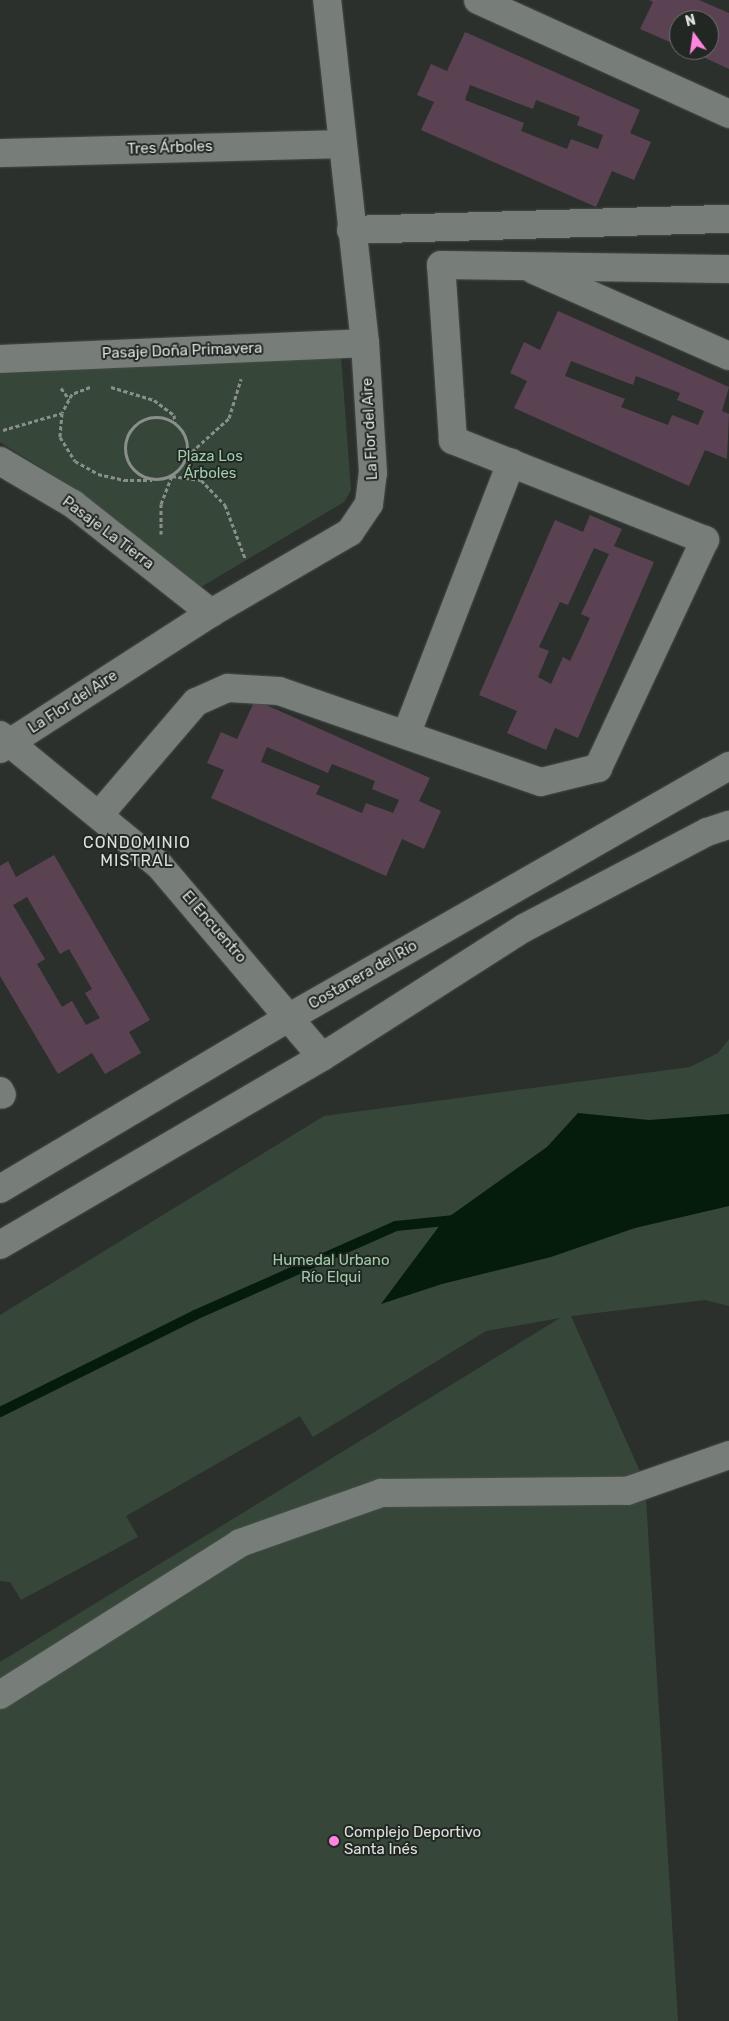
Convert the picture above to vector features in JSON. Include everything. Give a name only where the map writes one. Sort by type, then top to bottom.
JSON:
[{"type":"street","name":"La Flor del Aire","points":[[4,742],[211,613],[247,594],[350,532],[370,504],[373,474],[365,343],[341,144],[327,0]]},
{"type":"street","points":[[478,0],[729,114]]},
{"type":"street","name":"Tres Árboles","points":[[0,153],[341,144]]},
{"type":"street","points":[[351,230],[729,219]]},
{"type":"street","points":[[99,815],[196,702],[228,688],[280,691],[541,782],[598,768],[705,540],[453,440],[441,265],[729,269]]},
{"type":"street","points":[[524,266],[729,356]]},
{"type":"street","name":"Pasaje Doña Primavera","points":[[0,359],[365,343]]},
{"type":"street","name":"Pasaje La Tierra","points":[[0,460],[74,504],[211,613]]},
{"type":"street","points":[[406,735],[511,463]]},
{"type":"street","name":"El Encuentro","points":[[4,742],[99,815],[160,866],[322,1057]]},
{"type":"street","name":"Costanera del Río","points":[[0,1189],[290,1017],[729,766]]},
{"type":"street","points":[[0,1245],[322,1057],[524,928],[707,832],[729,824]]},
{"type":"street","points":[[0,1695],[240,1543],[381,1493],[627,1491],[729,1455]]},
{"type":"path","points":[[168,579],[161,542],[161,504],[172,476],[186,457],[229,418],[239,395],[244,348]]},
{"type":"path","points":[[95,385],[72,394],[62,413],[60,438],[75,461],[98,474],[124,480],[152,480],[172,476],[201,480],[225,505],[245,552],[247,594]]},
{"type":"path","points":[[104,386],[154,400],[174,415],[175,423],[187,442],[186,457]]},
{"type":"path","points":[[0,432],[62,413]]},
{"type":"path","points":[[152,480],[142,477],[128,464],[125,449],[128,433],[150,418],[175,423]]},
{"type":"green space","name":"Plaza Los Árboles","points":[[341,356],[351,490],[344,502],[201,587],[79,491],[0,442],[0,374]]},
{"type":"green space","name":"Complejo Deportivo Santa Inés","points":[[729,1039],[729,1306],[705,1300],[571,1316],[645,1483],[678,2021],[0,2021],[0,1662],[560,1318],[486,1331],[313,1437],[300,1416],[126,1516],[138,1537],[21,1600],[10,1582],[0,1581],[0,1315],[324,1116],[690,1067],[718,1053]]},
{"type":"shaded area","points":[[578,1113],[649,1120],[729,1114],[729,1206],[635,1228],[551,1257],[442,1284],[381,1304],[443,1221],[547,1147]]},
{"type":"building","points":[[649,0],[699,0],[729,13],[729,69],[710,60],[719,60],[719,10],[669,10],[669,42],[640,29],[653,2]]},
{"type":"building","points":[[465,32],[640,110],[630,133],[651,142],[634,180],[612,171],[596,207],[421,130],[434,102],[417,95],[431,64],[447,71]],"holes":[[[470,85],[533,109],[536,100],[580,117],[577,125],[603,135],[598,149],[571,139],[567,149],[521,131],[524,123],[465,100]]]},
{"type":"building","points":[[558,311],[729,387],[722,411],[729,414],[727,459],[705,450],[689,486],[514,408],[527,381],[510,373],[524,342],[540,350]],"holes":[[[571,361],[633,385],[636,376],[680,393],[677,400],[704,411],[698,425],[672,415],[668,425],[621,407],[625,399],[565,376]]]},
{"type":"building","points":[[590,515],[622,529],[614,546],[654,562],[578,738],[555,728],[546,750],[507,733],[517,711],[479,695],[555,520],[583,532]],"holes":[[[594,548],[609,554],[581,614],[590,618],[570,661],[563,657],[551,684],[538,677],[549,651],[539,647],[560,602],[568,605]]]},
{"type":"building","points":[[255,700],[430,778],[419,801],[441,811],[424,849],[402,839],[386,876],[211,798],[224,770],[207,763],[221,732],[237,739]],"holes":[[[267,747],[328,773],[332,764],[375,781],[372,789],[399,800],[393,813],[366,803],[362,813],[316,794],[320,786],[261,762]]]},
{"type":"building","points":[[54,855],[150,1020],[129,1032],[141,1053],[105,1074],[92,1053],[58,1074],[0,976],[0,866],[8,861],[16,877]],"holes":[[[27,897],[60,954],[69,949],[92,989],[85,993],[100,1018],[86,1025],[72,1001],[62,1007],[37,964],[45,959],[13,905]]]},
{"type":"waterway","points":[[0,1412],[195,1315],[396,1226],[455,1220]]},
{"type":"place","name":"Complejo Deportivo Santa Inés","points":[[334,1841]]},
{"type":"district","name":"CONDOMINIO MISTRAL","points":[[137,852]]},
{"type":"park label","name":"Humedal Urbano Río Elqui","points":[[331,1268]]}]
